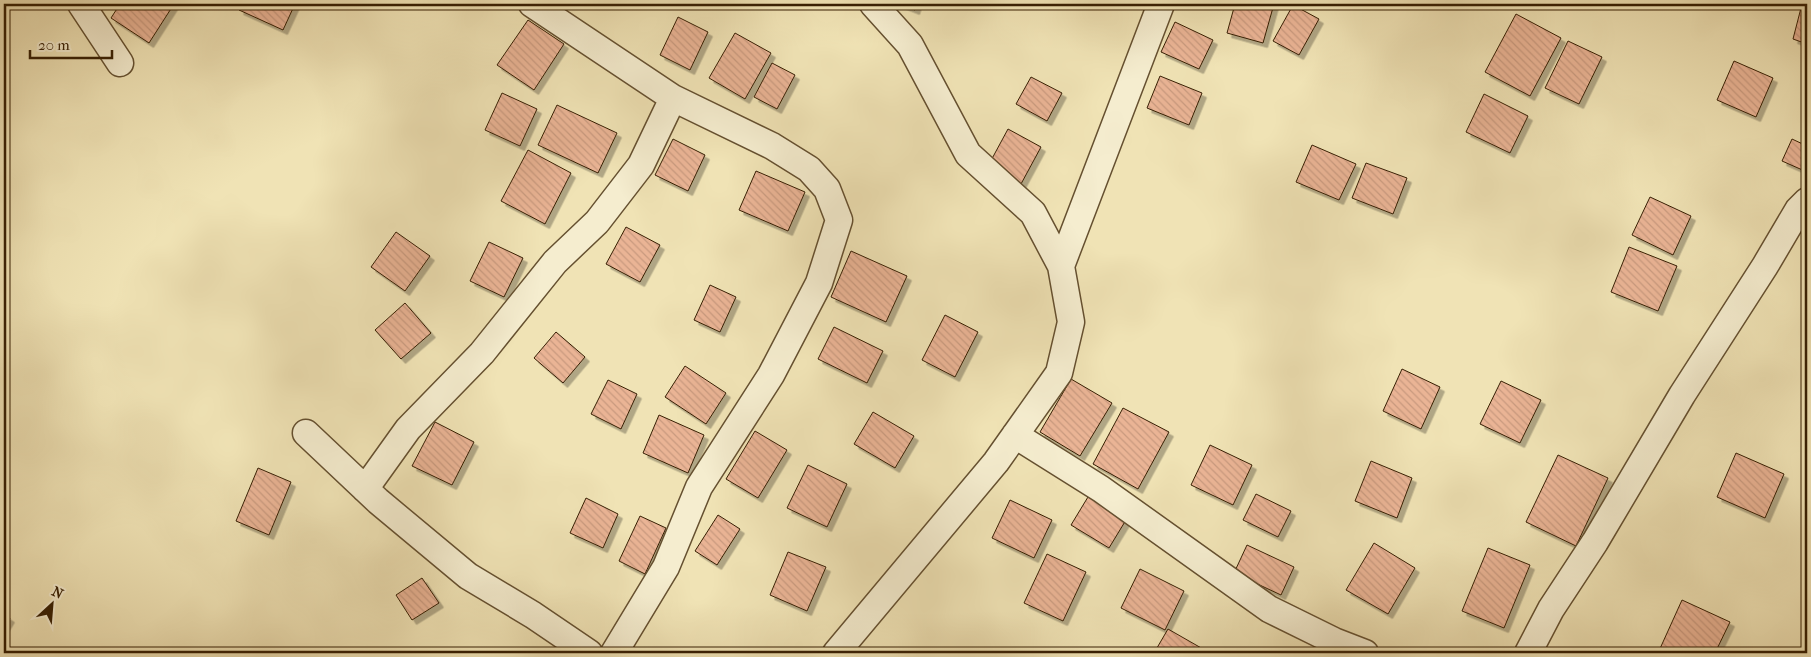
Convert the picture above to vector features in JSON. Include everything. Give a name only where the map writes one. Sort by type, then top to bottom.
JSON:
[{"type":"street","points":[[81,4],[120,63]]},
{"type":"street","points":[[532,4],[673,98],[772,146],[809,169],[826,189],[838,220],[819,283],[771,375],[699,487],[666,567],[614,653]]},
{"type":"street","points":[[836,653],[989,470],[1015,435],[1059,373],[1071,322],[1061,266],[1033,213],[968,154],[910,45],[873,4]]},
{"type":"street","points":[[1061,266],[1161,4]]},
{"type":"street","points":[[365,489],[408,429],[482,353],[555,262],[597,222],[641,165],[673,98]]},
{"type":"street","points":[[1528,653],[1550,609],[1595,542],[1682,395],[1765,266],[1798,210],[1807,201]]},
{"type":"street","points":[[306,433],[365,489],[468,576],[533,615],[589,653]]},
{"type":"street","points":[[1015,435],[1101,489],[1269,609],[1334,641],[1365,653]]},
{"type":"building","points":[[120,4],[174,4],[149,43],[111,18]]},
{"type":"building","points":[[242,4],[295,4],[283,30],[239,10]]},
{"type":"building","points":[[900,4],[917,4],[915,10]]},
{"type":"building","points":[[1235,4],[1274,4],[1263,43],[1227,33]]},
{"type":"building","points":[[1802,4],[1807,4],[1807,44],[1793,39]]},
{"type":"building","points":[[1293,5],[1319,19],[1299,55],[1273,41]]},
{"type":"building","points":[[1516,14],[1561,38],[1530,96],[1485,72]]},
{"type":"building","points":[[678,17],[708,32],[690,70],[660,55]]},
{"type":"building","points":[[528,20],[564,44],[534,90],[497,65]]},
{"type":"building","points":[[1175,22],[1213,40],[1199,69],[1161,52]]},
{"type":"building","points":[[735,33],[771,53],[745,99],[709,78]]},
{"type":"building","points":[[1568,41],[1602,57],[1579,104],[1545,88]]},
{"type":"building","points":[[1734,61],[1773,78],[1756,117],[1717,100]]},
{"type":"building","points":[[772,63],[795,75],[777,109],[754,97]]},
{"type":"building","points":[[1160,76],[1202,93],[1189,125],[1147,108]]},
{"type":"building","points":[[1031,77],[1062,93],[1047,121],[1016,104]]},
{"type":"building","points":[[502,93],[537,109],[520,146],[485,130]]},
{"type":"building","points":[[1484,94],[1528,116],[1510,153],[1466,132]]},
{"type":"building","points":[[557,105],[617,133],[598,173],[538,145]]},
{"type":"building","points":[[1008,129],[1041,147],[1021,184],[988,166]]},
{"type":"building","points":[[673,139],[705,155],[688,191],[655,175]]},
{"type":"building","points":[[1792,139],[1807,146],[1807,172],[1782,161]]},
{"type":"building","points":[[1312,145],[1356,164],[1339,200],[1296,182]]},
{"type":"building","points":[[528,150],[571,173],[545,224],[501,201]]},
{"type":"building","points":[[1366,163],[1407,178],[1393,214],[1352,198]]},
{"type":"building","points":[[756,171],[805,192],[788,231],[739,210]]},
{"type":"building","points":[[1650,197],[1691,216],[1673,255],[1632,235]]},
{"type":"building","points":[[626,227],[660,245],[640,282],[606,264]]},
{"type":"building","points":[[396,232],[430,256],[405,291],[371,267]]},
{"type":"building","points":[[489,242],[523,258],[504,297],[470,281]]},
{"type":"building","points":[[1629,247],[1677,266],[1658,311],[1611,292]]},
{"type":"building","points":[[851,251],[907,276],[886,322],[831,297]]},
{"type":"building","points":[[710,285],[736,297],[720,332],[694,320]]},
{"type":"building","points":[[405,303],[431,333],[401,359],[375,330]]},
{"type":"building","points":[[945,315],[978,332],[955,377],[922,360]]},
{"type":"building","points":[[834,327],[883,351],[867,383],[818,359]]},
{"type":"building","points":[[556,332],[585,357],[563,383],[534,358]]},
{"type":"building","points":[[685,366],[726,393],[706,424],[665,397]]},
{"type":"building","points":[[1402,369],[1440,387],[1421,429],[1383,411]]},
{"type":"building","points":[[1071,379],[1112,403],[1080,456],[1040,432]]},
{"type":"building","points":[[608,380],[637,394],[621,429],[591,414]]},
{"type":"building","points":[[1501,381],[1541,400],[1520,443],[1480,424]]},
{"type":"building","points":[[1123,408],[1169,432],[1138,489],[1093,464]]},
{"type":"building","points":[[873,412],[914,436],[895,468],[854,444]]},
{"type":"building","points":[[659,415],[704,435],[688,473],[643,453]]},
{"type":"building","points":[[435,422],[474,442],[452,485],[412,466]]},
{"type":"building","points":[[755,431],[787,450],[758,498],[726,479]]},
{"type":"building","points":[[1210,445],[1252,465],[1233,505],[1191,485]]},
{"type":"building","points":[[1736,453],[1784,474],[1765,518],[1717,497]]},
{"type":"building","points":[[1558,455],[1608,478],[1576,546],[1526,522]]},
{"type":"building","points":[[1371,461],[1412,478],[1397,518],[1355,501]]},
{"type":"building","points":[[808,465],[847,484],[827,527],[787,508]]},
{"type":"building","points":[[258,468],[291,482],[269,535],[236,521]]},
{"type":"building","points":[[1091,492],[1129,515],[1109,548],[1071,525]]},
{"type":"building","points":[[1256,494],[1291,511],[1278,537],[1243,520]]},
{"type":"building","points":[[586,498],[618,514],[603,548],[570,533]]},
{"type":"building","points":[[1010,500],[1052,520],[1034,558],[992,538]]},
{"type":"building","points":[[718,515],[740,529],[717,565],[695,551]]},
{"type":"building","points":[[640,516],[666,528],[645,574],[619,561]]},
{"type":"building","points":[[1374,543],[1415,568],[1388,614],[1346,590]]},
{"type":"building","points":[[1247,545],[1294,567],[1281,595],[1234,573]]},
{"type":"building","points":[[1488,548],[1530,565],[1504,628],[1462,611]]},
{"type":"building","points":[[788,552],[826,567],[807,611],[770,595]]},
{"type":"building","points":[[1047,554],[1086,572],[1063,621],[1024,603]]},
{"type":"building","points":[[1140,569],[1184,591],[1165,630],[1121,608]]},
{"type":"building","points":[[422,578],[439,603],[412,620],[396,595]]},
{"type":"building","points":[[1682,600],[1730,622],[1715,653],[1658,653]]},
{"type":"building","points":[[4,614],[10,618],[4,628]]},
{"type":"building","points":[[1168,629],[1210,653],[1154,653]]}]
